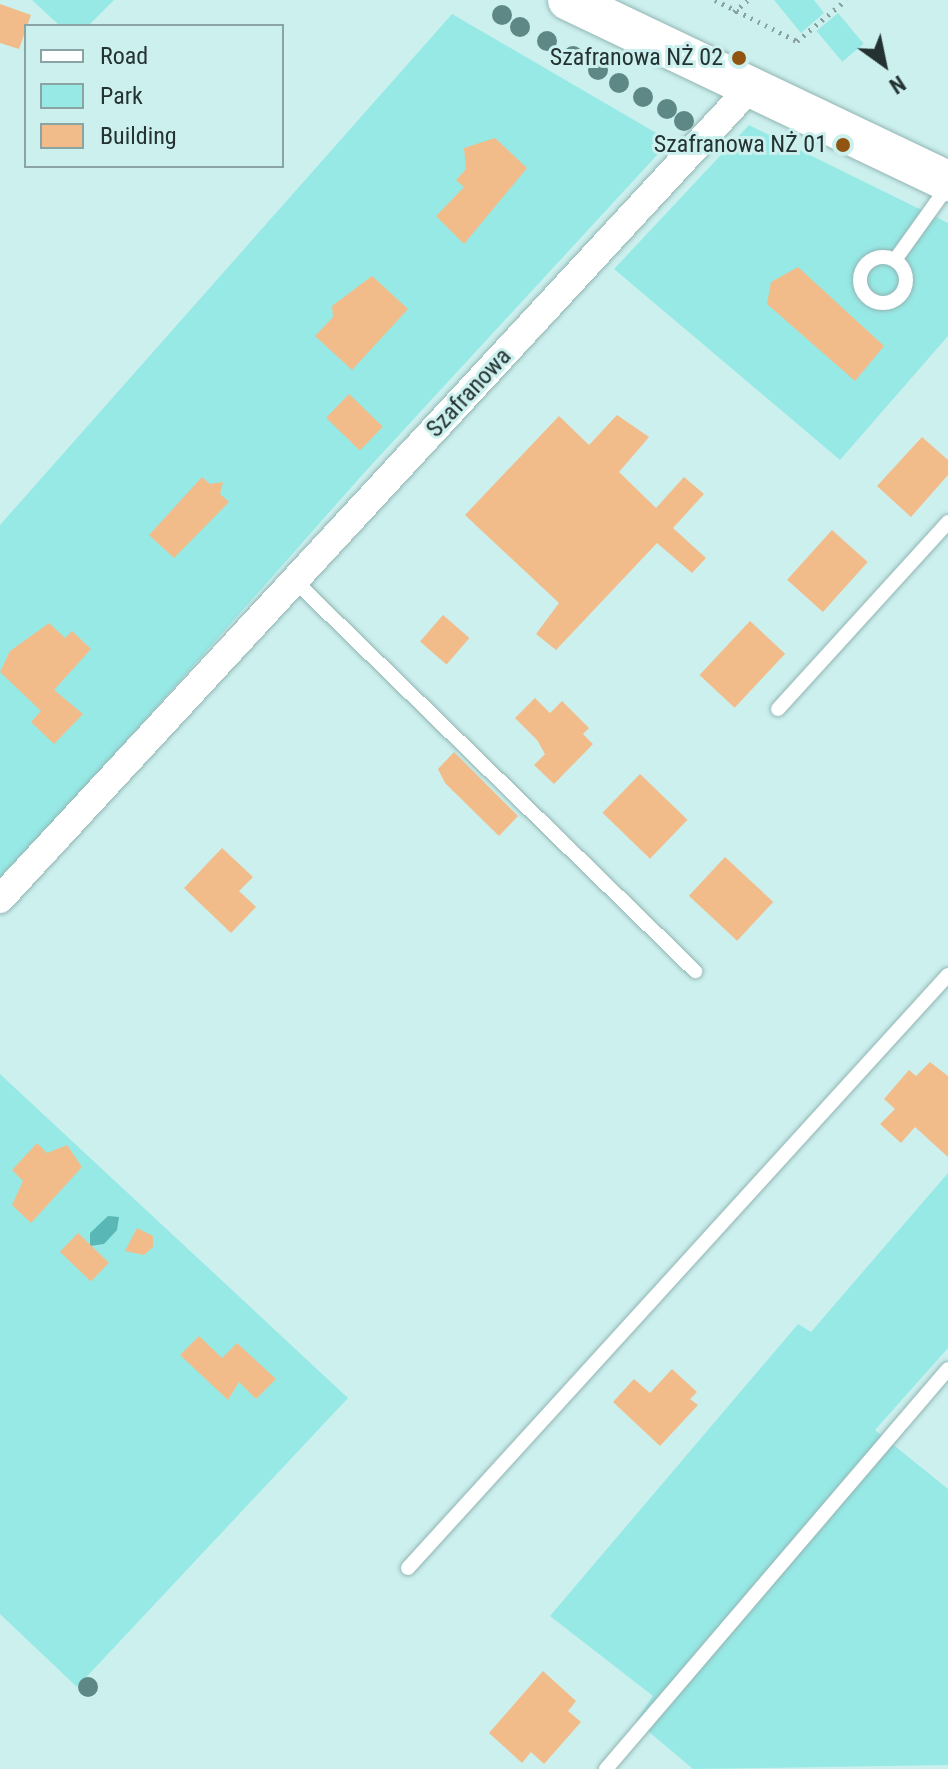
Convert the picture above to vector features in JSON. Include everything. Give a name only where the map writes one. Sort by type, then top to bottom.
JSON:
[{"type":"street","points":[[568,0],[948,183]]},
{"type":"street","name":"Szafranowa","points":[[0,899],[749,89]]},
{"type":"lane","points":[[895,260],[948,183]]},
{"type":"lane","points":[[778,709],[948,522]]},
{"type":"lane","points":[[295,581],[695,971]]},
{"type":"lane","points":[[408,1568],[948,975]]},
{"type":"lane","points":[[606,1769],[948,1369]]},
{"type":"path","points":[[715,0],[797,41],[846,0]]},
{"type":"path","points":[[734,12],[748,0]]},
{"type":"green space","points":[[32,0],[114,0],[90,24],[58,24]]},
{"type":"green space","points":[[774,0],[814,0],[824,13],[801,33]]},
{"type":"green space","points":[[838,13],[864,44],[842,62],[817,31]]},
{"type":"green space","points":[[452,14],[670,141],[364,473],[0,884],[0,525]]},
{"type":"green space","points":[[749,125],[948,223],[948,336],[840,460],[614,269]]},
{"type":"green space","points":[[0,1074],[348,1398],[77,1687],[0,1614]]},
{"type":"green space","points":[[948,1173],[948,1348],[875,1430],[948,1489],[948,1765],[693,1769],[636,1721],[653,1696],[550,1616],[798,1324],[811,1332]]},
{"type":"shaded area","points":[[108,1216],[119,1217],[117,1230],[104,1244],[90,1246],[90,1233]]},
{"type":"building","points":[[0,4],[31,15],[28,24],[24,24],[19,49],[0,43]]},
{"type":"building","points":[[495,138],[527,168],[464,244],[436,216],[464,187],[456,180],[466,169],[464,148]]},
{"type":"building","points":[[798,267],[884,346],[855,381],[767,304],[771,282]]},
{"type":"building","points":[[372,276],[408,309],[352,370],[315,336],[333,317],[332,306]]},
{"type":"building","points":[[349,394],[383,427],[360,450],[326,418]]},
{"type":"building","points":[[617,415],[649,437],[619,472],[656,508],[684,477],[704,494],[673,528],[706,558],[692,573],[657,543],[556,650],[536,634],[559,603],[465,515],[559,416],[589,445]]},
{"type":"building","points":[[922,437],[948,460],[948,475],[911,517],[877,486]]},
{"type":"building","points":[[202,477],[210,484],[223,482],[220,494],[229,502],[174,558],[149,535]]},
{"type":"building","points":[[832,530],[868,562],[823,612],[787,580]]},
{"type":"building","points":[[443,615],[469,638],[446,664],[420,641]]},
{"type":"building","points":[[750,621],[785,654],[735,708],[700,675]]},
{"type":"building","points":[[49,623],[65,638],[72,631],[91,649],[54,690],[83,714],[54,744],[31,722],[41,711],[0,672],[10,651]]},
{"type":"building","points":[[535,698],[550,713],[562,701],[589,728],[583,734],[593,744],[554,784],[534,765],[545,754],[537,740],[515,718]]},
{"type":"building","points":[[454,752],[518,816],[499,836],[445,783],[438,769]]},
{"type":"building","points":[[640,774],[687,820],[650,859],[602,813]]},
{"type":"building","points":[[222,848],[253,877],[239,891],[256,907],[231,933],[184,888]]},
{"type":"building","points":[[725,857],[773,902],[737,941],[689,896]]},
{"type":"building","points":[[930,1062],[948,1076],[948,1157],[915,1127],[901,1143],[880,1124],[895,1109],[884,1099],[909,1070],[916,1076]]},
{"type":"building","points":[[37,1143],[47,1153],[67,1145],[82,1167],[31,1223],[12,1205],[23,1181],[12,1170]]},
{"type":"building","points":[[137,1228],[153,1236],[153,1247],[144,1255],[125,1251]]},
{"type":"building","points":[[78,1233],[109,1263],[91,1282],[60,1252]]},
{"type":"building","points":[[199,1336],[222,1358],[237,1343],[276,1379],[256,1399],[239,1382],[228,1400],[180,1355]]},
{"type":"building","points":[[672,1369],[697,1392],[690,1399],[698,1405],[660,1446],[613,1402],[634,1379],[650,1393]]},
{"type":"building","points":[[543,1671],[576,1701],[568,1711],[581,1722],[544,1764],[531,1752],[522,1763],[489,1733]]},
{"type":"place","name":"Szafranowa NŻ 02","points":[[739,58]]},
{"type":"place","name":"Szafranowa NŻ 01","points":[[843,145]]}]
